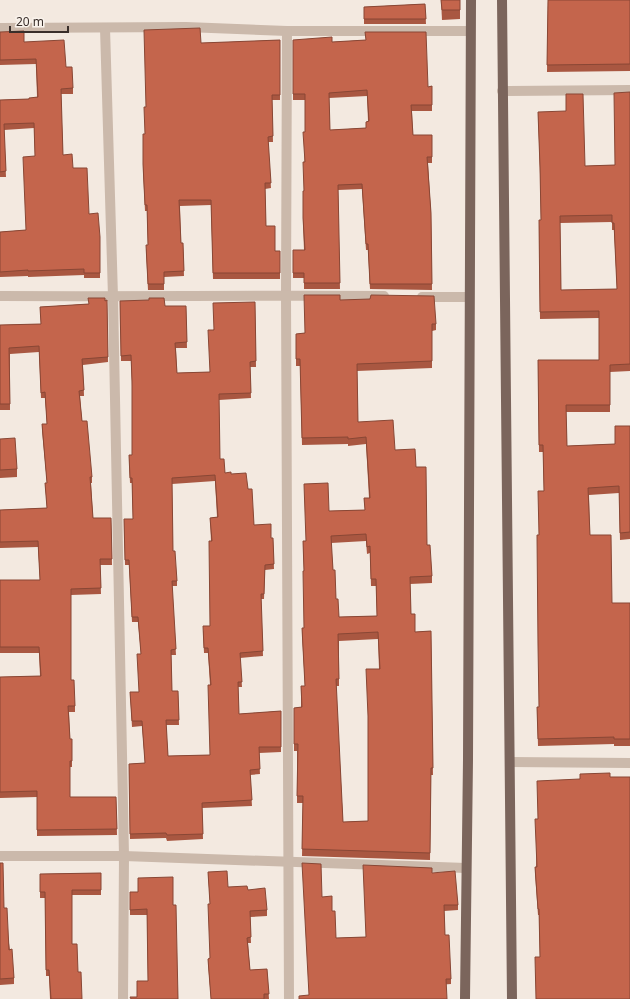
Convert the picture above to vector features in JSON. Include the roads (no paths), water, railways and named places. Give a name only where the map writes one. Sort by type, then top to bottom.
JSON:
[{"type":"main road","points":[[465,999],[468,760],[471,0]]},
{"type":"main road","points":[[502,0],[512,999]]},
{"type":"street","points":[[0,28],[186,27],[287,31],[470,31]]},
{"type":"street","points":[[105,28],[113,297],[124,856],[123,999]]},
{"type":"street","points":[[287,31],[286,295],[289,999]]},
{"type":"street","points":[[502,91],[630,90]]},
{"type":"street","points":[[0,296],[398,296]]},
{"type":"street","points":[[414,296],[469,297]]},
{"type":"street","points":[[510,762],[630,763]]},
{"type":"street","points":[[0,856],[124,856],[289,863],[466,868]]}]
